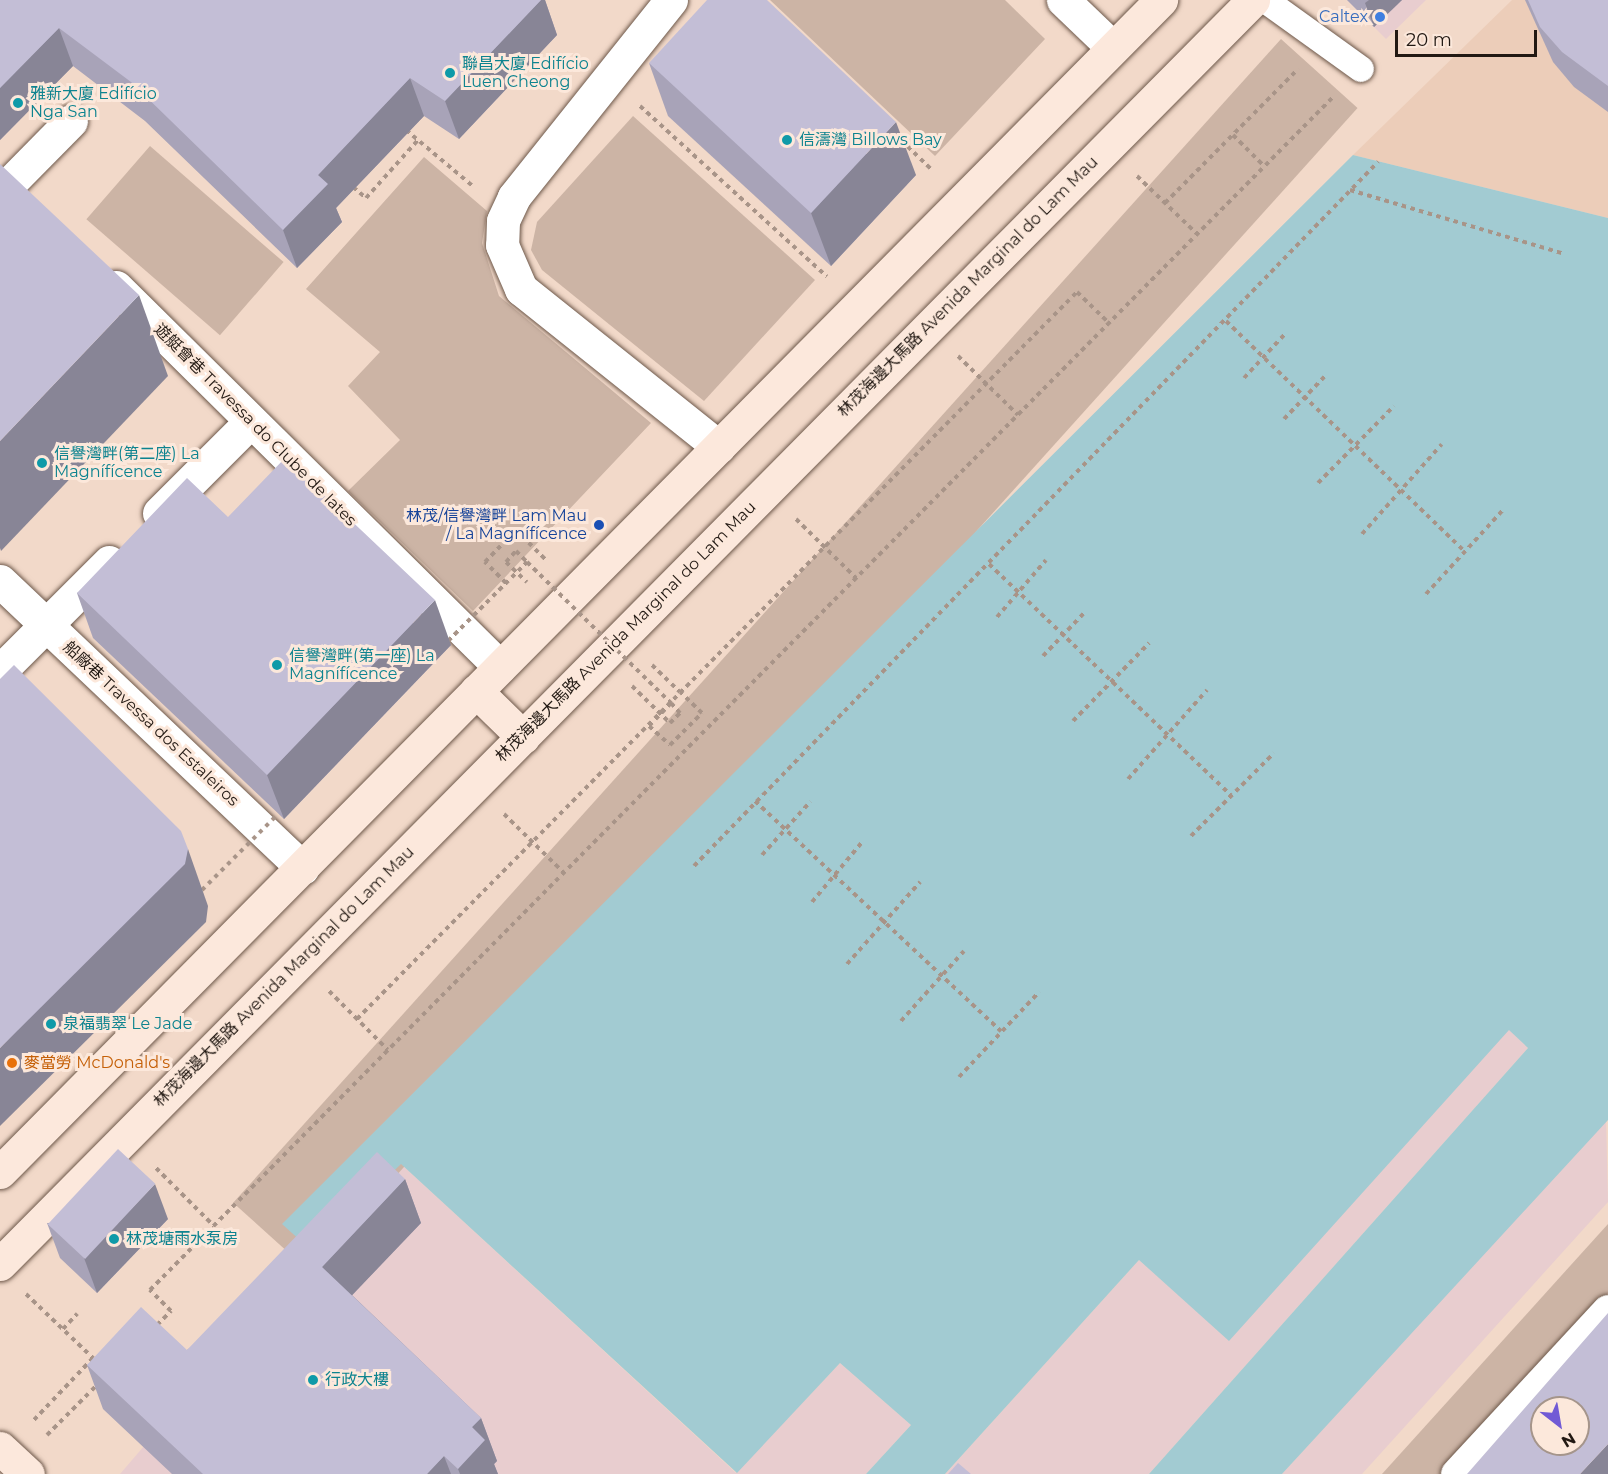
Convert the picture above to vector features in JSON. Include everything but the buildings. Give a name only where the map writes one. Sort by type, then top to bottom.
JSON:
[{"type":"main road","points":[[0,1172],[1161,0]]},
{"type":"main road","name":"林茂海邊大馬路 Avenida Marginal do Lam Mau","points":[[0,1264],[1253,0]]},
{"type":"main road","points":[[476,691],[523,737]]},
{"type":"street","points":[[671,0],[514,197],[506,214],[502,245],[521,289],[719,447]]},
{"type":"street","points":[[1064,0],[1113,48]]},
{"type":"street","points":[[35,207],[5,187],[71,120]]},
{"type":"street","name":"遊艇會巷 Travessa do Clube de Iates","points":[[93,265],[500,668]]},
{"type":"street","points":[[0,671],[251,421]]},
{"type":"street","name":"船廠巷 Travessa dos Estaleiros","points":[[0,581],[302,867]]},
{"type":"street","points":[[1457,1474],[1608,1311]]},
{"type":"lane","points":[[1265,0],[1361,69]]},
{"type":"path","points":[[1197,234],[1165,203],[1324,42]]},
{"type":"path","points":[[155,1327],[171,1311],[150,1290],[1361,69]]},
{"type":"path","points":[[609,78],[858,306]]},
{"type":"path","points":[[400,125],[506,214]]},
{"type":"path","points":[[1233,135],[1264,166]]},
{"type":"path","points":[[896,136],[963,199]]},
{"type":"path","points":[[348,183],[366,198],[418,140]]},
{"type":"path","points":[[694,866],[1378,162]]},
{"type":"path","points":[[1350,190],[1562,253]]},
{"type":"path","points":[[680,692],[702,713],[670,744],[649,726],[660,714],[824,547],[1077,292],[1109,323]]},
{"type":"path","points":[[1226,321],[1399,492],[1464,551]]},
{"type":"path","points":[[929,327],[1018,415]]},
{"type":"path","points":[[1244,378],[1284,335]]},
{"type":"path","points":[[1284,419],[1325,376]]},
{"type":"path","points":[[1318,483],[1394,406]]},
{"type":"path","points":[[1362,534],[1442,444]]},
{"type":"path","points":[[766,491],[856,578]]},
{"type":"path","points":[[1426,594],[1504,509]]},
{"type":"path","points":[[506,583],[485,562],[516,530],[538,551]]},
{"type":"path","points":[[517,572],[506,562],[516,551],[680,713],[670,723],[602,657]]},
{"type":"path","points":[[997,616],[1046,560]]},
{"type":"path","points":[[448,641],[527,562]]},
{"type":"path","points":[[989,564],[1232,795]]},
{"type":"path","points":[[1043,656],[1084,613]]},
{"type":"path","points":[[1073,721],[1149,643]]},
{"type":"path","points":[[1128,779],[1207,690]]},
{"type":"path","points":[[357,1019],[671,703]]},
{"type":"path","points":[[1191,836],[1274,753]]},
{"type":"path","points":[[475,785],[564,872]]},
{"type":"path","points":[[755,801],[1001,1031]]},
{"type":"path","points":[[762,855],[810,802]]},
{"type":"path","points":[[202,890],[278,814]]},
{"type":"path","points":[[812,902],[863,842]]},
{"type":"path","points":[[847,964],[920,882]]},
{"type":"path","points":[[901,1021],[964,951]]},
{"type":"path","points":[[299,962],[388,1050]]},
{"type":"path","points":[[959,1077],[1039,992]]},
{"type":"path","points":[[125,1137],[214,1226]]},
{"type":"path","points":[[24,1291],[93,1358],[53,1400]]},
{"type":"path","points":[[63,1329],[77,1314]]},
{"type":"path","points":[[15,1462],[106,1376]]},
{"type":"shaded area","points":[[770,0],[1005,0],[1045,39],[935,156]]},
{"type":"shaded area","name":"Caltex","points":[[1347,0],[1426,0],[1386,39]]},
{"type":"shaded area","points":[[1512,0],[1608,0],[1608,218],[1353,155]]},
{"type":"shaded area","points":[[1281,39],[1358,108],[310,1272],[233,1203]]},
{"type":"shaded area","points":[[633,116],[815,280],[704,401],[542,270],[531,250],[537,222]]},
{"type":"shaded area","points":[[150,146],[284,262],[220,335],[86,219]]},
{"type":"shaded area","points":[[424,157],[487,211],[482,243],[499,296],[651,423],[473,611],[348,491],[400,440],[348,386],[380,352],[306,289]]},
{"type":"shaded area","points":[[1509,1029],[1528,1048],[1149,1474],[945,1474],[1139,1260],[1229,1340]]},
{"type":"shaded area","points":[[1606,1118],[1608,1202],[1362,1474],[1282,1474]]},
{"type":"shaded area","points":[[401,1164],[736,1473],[840,1363],[911,1425],[866,1474],[120,1474],[312,1251]]},
{"type":"shaded area","points":[[1608,1224],[1608,1293],[1443,1474],[1382,1474]]},
{"type":"water","points":[[1353,155],[1608,218],[1608,1120],[1282,1474],[1149,1474],[1528,1048],[1509,1030],[1229,1341],[1139,1260],[945,1474],[866,1474],[911,1425],[840,1363],[737,1473],[401,1164],[312,1251],[282,1224]]},
{"type":"place","name":"Caltex","points":[[1380,17]]},
{"type":"place","name":"聯昌大廈 Edifício Luen Cheong","points":[[450,73]]},
{"type":"place","name":"雅新大廈 Edifício Nga San","points":[[18,103]]},
{"type":"place","name":"信濤灣 Billows Bay","points":[[787,140]]},
{"type":"place","name":"信譽灣畔(第二座) La Magnífícence","points":[[42,463]]},
{"type":"place","name":"林茂/信譽灣畔 Lam Mau / La Magnífícence","points":[[599,525]]},
{"type":"place","name":"信譽灣畔(第一座) La Magnífícence","points":[[277,665]]},
{"type":"place","name":"泉福翡翠 Le Jade","points":[[51,1024]]},
{"type":"place","name":"麥當勞 McDonald's","points":[[12,1063]]},
{"type":"place","name":"林茂塘雨水泵房","points":[[114,1239]]},
{"type":"place","name":"行政大樓","points":[[313,1380]]}]
